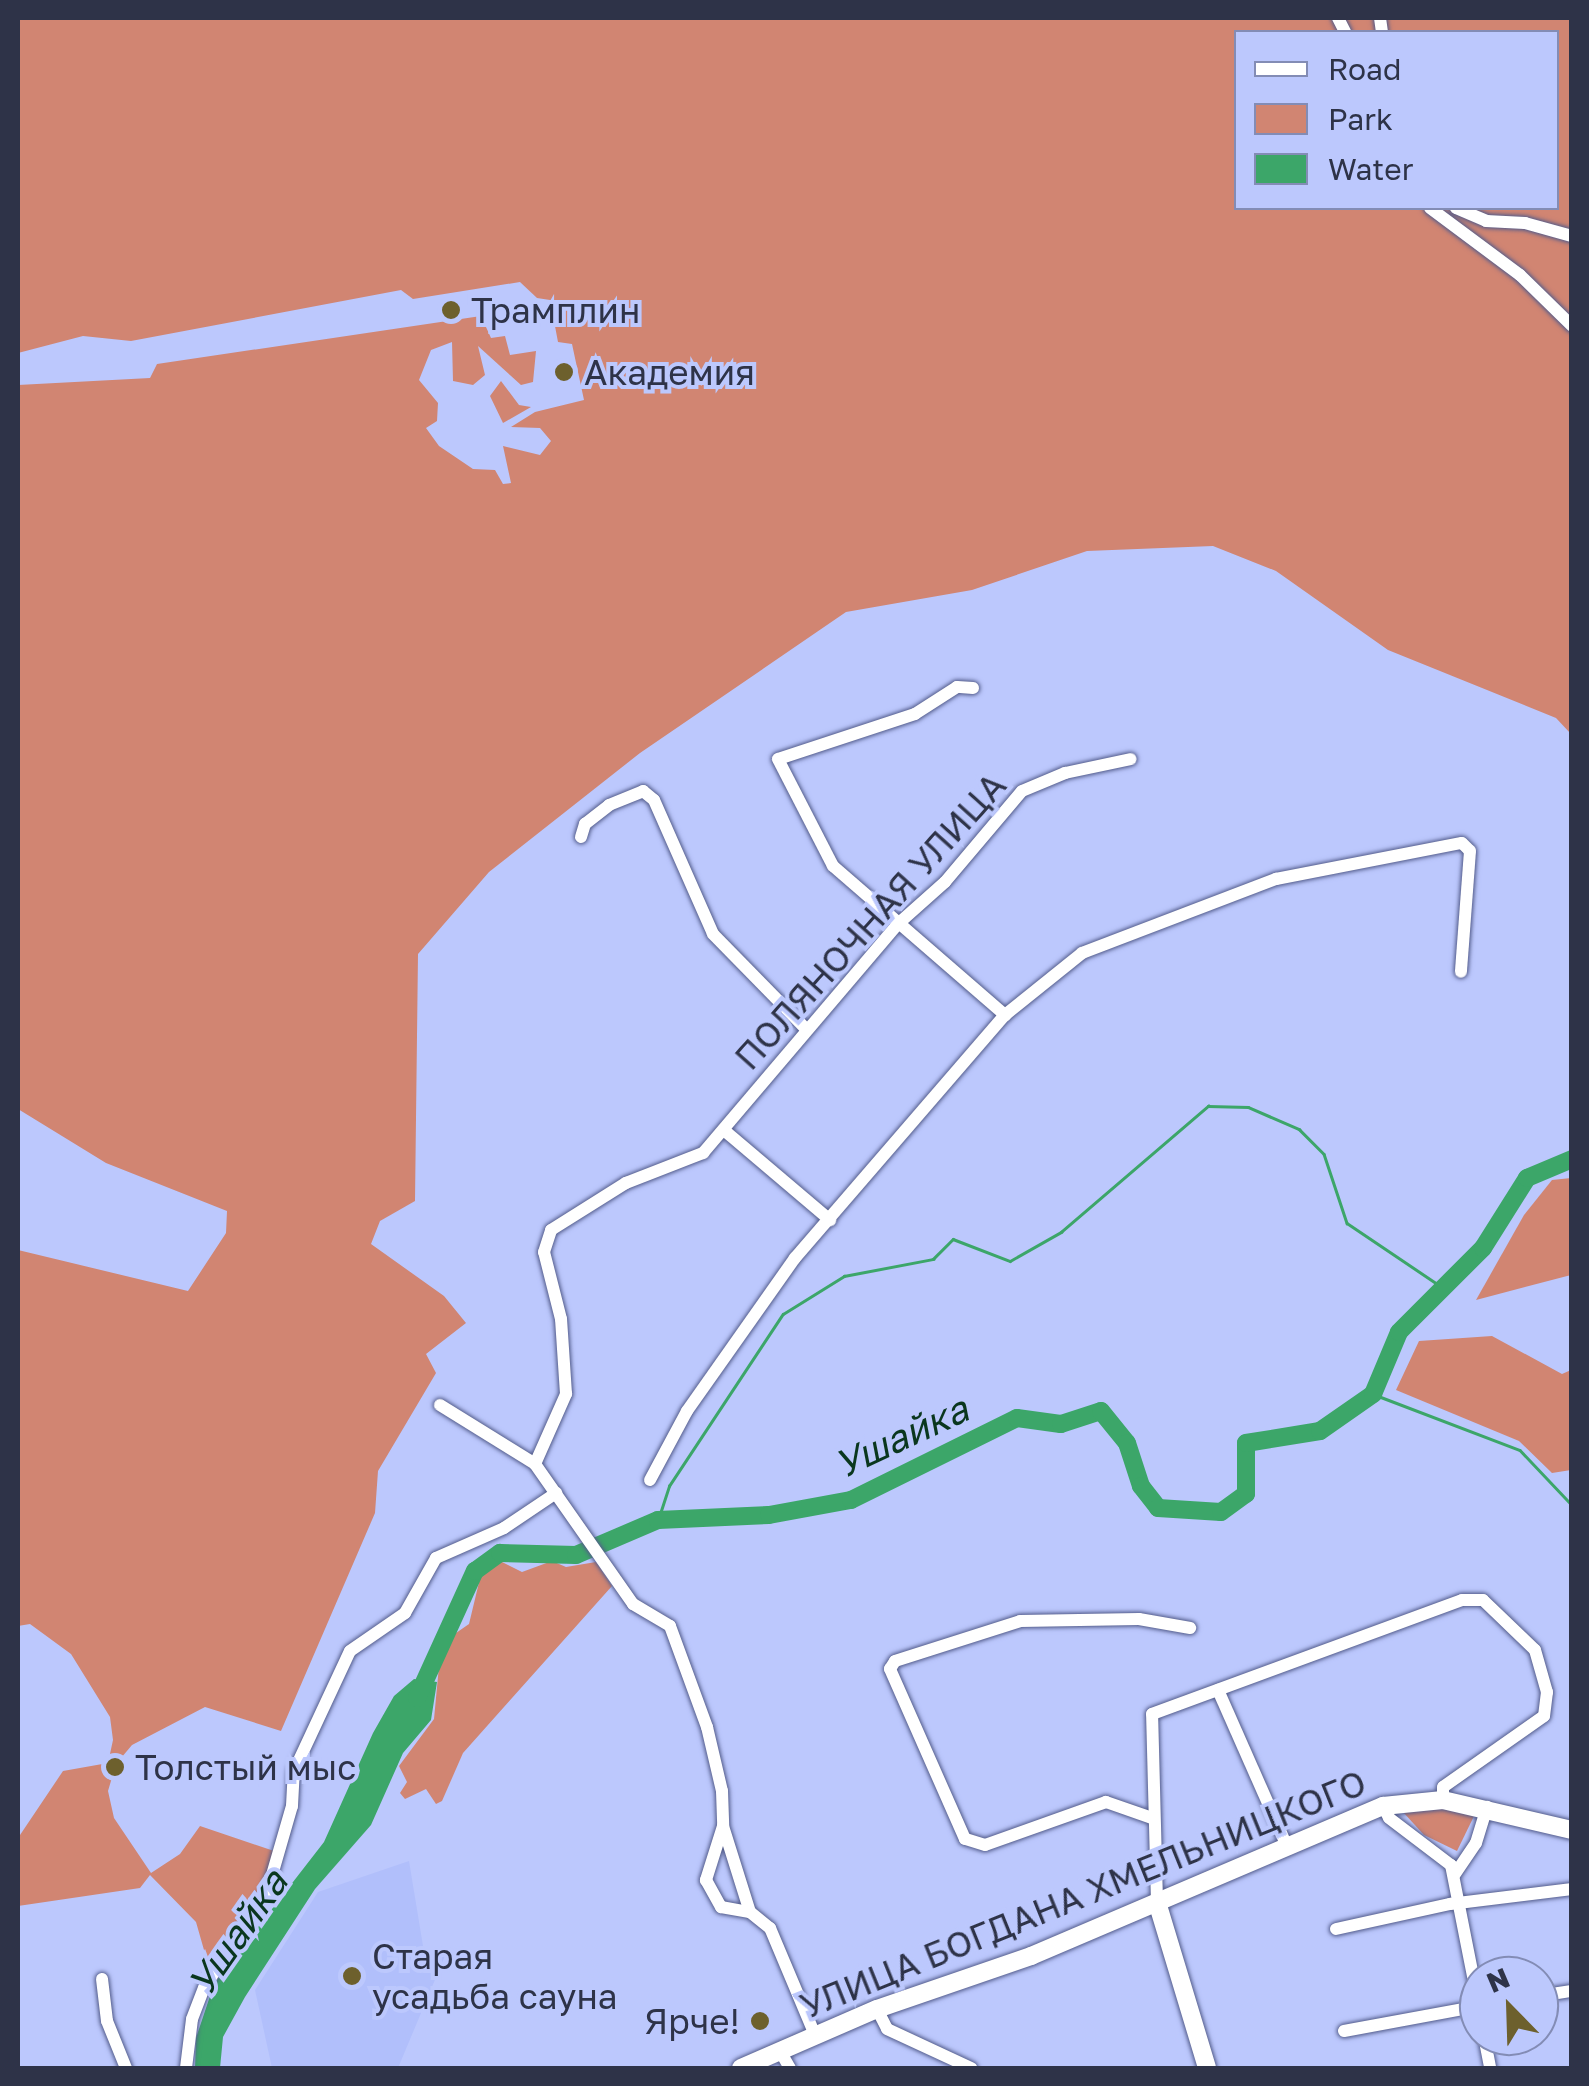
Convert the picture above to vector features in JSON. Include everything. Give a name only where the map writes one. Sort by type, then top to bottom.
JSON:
[{"type":"street","points":[[1433,210],[1520,275],[1572,326]]},
{"type":"street","points":[[1460,210],[1486,222],[1525,223],[1572,236]]},
{"type":"street","points":[[974,688],[956,687],[915,714],[778,758],[818,847],[1005,1016]]},
{"type":"street","name":"ПОЛЯНОЧНАЯ УЛИЦА","points":[[535,1464],[566,1394],[561,1318],[544,1252],[551,1230],[626,1183],[702,1154],[899,923],[946,882],[1022,791],[1064,773],[1132,759]]},
{"type":"street","points":[[581,837],[586,824],[609,804],[643,791],[654,800],[714,934],[806,1030]]},
{"type":"street","points":[[650,1480],[740,1332],[830,1220],[1005,1016],[1082,953],[1142,925],[1276,878],[1449,843],[1470,852],[1461,972]]},
{"type":"street","points":[[725,1131],[830,1220]]},
{"type":"street","points":[[440,1405],[535,1464],[633,1604],[670,1626],[718,1764],[723,1826],[750,1912]]},
{"type":"street","points":[[186,2068],[198,2003],[268,1889],[292,1806],[294,1771],[350,1651],[404,1613],[436,1558],[504,1528],[556,1493]]},
{"type":"street","points":[[1207,2068],[1157,1902],[1150,1718],[1462,1600],[1483,1600],[1534,1650],[1546,1692],[1544,1716],[1443,1787],[1443,1800]]},
{"type":"street","points":[[1152,1818],[1106,1802],[986,1845],[965,1839],[891,1678],[896,1660],[1020,1620],[1140,1619],[1190,1628]]},
{"type":"street","points":[[1218,1690],[1286,1844]]},
{"type":"street","name":"УЛИЦА БОГДАНА ХМЕЛЬНИЦКОГО","points":[[741,2068],[878,2009],[1032,1956],[1286,1844],[1383,1806],[1443,1800],[1572,1830]]},
{"type":"street","points":[[1383,1806],[1389,1818],[1456,1874],[1470,1956]]},
{"type":"street","points":[[1456,1874],[1476,1843],[1486,1807]]},
{"type":"street","points":[[723,1826],[705,1872],[721,1907],[750,1912],[770,1928],[814,2035]]},
{"type":"street","points":[[1336,1929],[1461,1904],[1572,1889]]},
{"type":"street","points":[[102,1979],[103,1996],[126,2068]]},
{"type":"street","points":[[878,2009],[887,2029],[971,2068]]},
{"type":"street","points":[[1344,2031],[1459,2011]]},
{"type":"street","points":[[780,2051],[790,2068]]},
{"type":"shaded area","points":[[409,1861],[424,1952],[447,1951],[398,2068],[272,2068],[255,1990],[318,1892]]},
{"type":"green space","points":[[18,18],[1571,18],[1571,734],[1556,718],[1388,650],[1276,571],[1213,546],[1087,551],[972,590],[846,612],[640,753],[489,872],[418,954],[415,1201],[380,1221],[371,1244],[444,1296],[466,1323],[426,1354],[436,1373],[378,1471],[375,1513],[281,1731],[205,1707],[132,1745],[116,1764],[108,1791],[114,1818],[151,1873],[180,1854],[200,1826],[274,1851],[263,1886],[208,1964],[196,1922],[150,1875],[140,1888],[18,1906],[18,1838],[63,1771],[108,1763],[113,1740],[110,1717],[71,1654],[30,1624],[18,1626],[18,1250],[188,1291],[226,1233],[227,1211],[106,1163],[18,1109],[18,385],[150,378],[157,364],[481,316],[491,338],[505,336],[510,355],[536,351],[533,382],[521,385],[478,346],[485,375],[473,385],[453,381],[452,342],[431,350],[419,380],[438,403],[437,421],[426,428],[439,446],[473,469],[495,470],[503,484],[511,483],[503,446],[540,455],[551,441],[540,428],[511,427],[535,412],[584,400],[572,344],[558,342],[550,300],[537,298],[520,282],[413,299],[401,290],[131,341],[83,336],[18,353]]},
{"type":"green space","points":[[501,381],[519,405],[531,407],[503,423],[490,396]]},
{"type":"green space","points":[[1571,1178],[1571,1275],[1476,1300],[1524,1215],[1552,1180]]},
{"type":"green space","points":[[1492,1336],[1562,1374],[1571,1370],[1571,1470],[1552,1473],[1519,1441],[1396,1390],[1419,1341]]},
{"type":"green space","points":[[500,1561],[522,1572],[552,1561],[566,1567],[596,1562],[612,1586],[463,1753],[442,1801],[436,1804],[426,1789],[405,1799],[400,1793],[407,1782],[399,1766],[434,1719],[439,1666],[456,1633],[469,1624],[481,1574]]},
{"type":"green space","points":[[1445,1806],[1475,1814],[1457,1851],[1424,1835],[1403,1812]]},
{"type":"water","points":[[414,1679],[437,1682],[431,1720],[403,1753],[371,1825],[315,1889],[245,1997],[223,2037],[220,2068],[195,2068],[196,2038],[214,1984],[324,1842],[373,1733],[394,1696]]},
{"type":"waterway","points":[[658,1520],[669,1486],[783,1314],[844,1276],[933,1259],[953,1239],[1010,1261],[1061,1232],[1208,1106],[1248,1107],[1299,1129],[1324,1154],[1347,1223],[1445,1289]]},
{"type":"waterway","name":"Ушайка","points":[[417,1698],[475,1571],[500,1553],[576,1555],[658,1520],[769,1515],[851,1500],[1017,1418],[1061,1424],[1101,1411],[1127,1443],[1141,1486],[1158,1508],[1221,1512],[1246,1494],[1246,1443],[1320,1431],[1373,1394],[1399,1332],[1483,1248],[1527,1178],[1572,1159]]},
{"type":"waterway","points":[[1373,1394],[1520,1450],[1572,1505]]},
{"type":"place","name":"Трамплин","points":[[451,310]]},
{"type":"place","name":"Академия","points":[[564,372]]},
{"type":"place","name":"Толстый мыс","points":[[115,1767]]},
{"type":"place","name":"Старая усадьба сауна","points":[[352,1976]]},
{"type":"place","name":"Ярче!","points":[[760,2021]]}]
